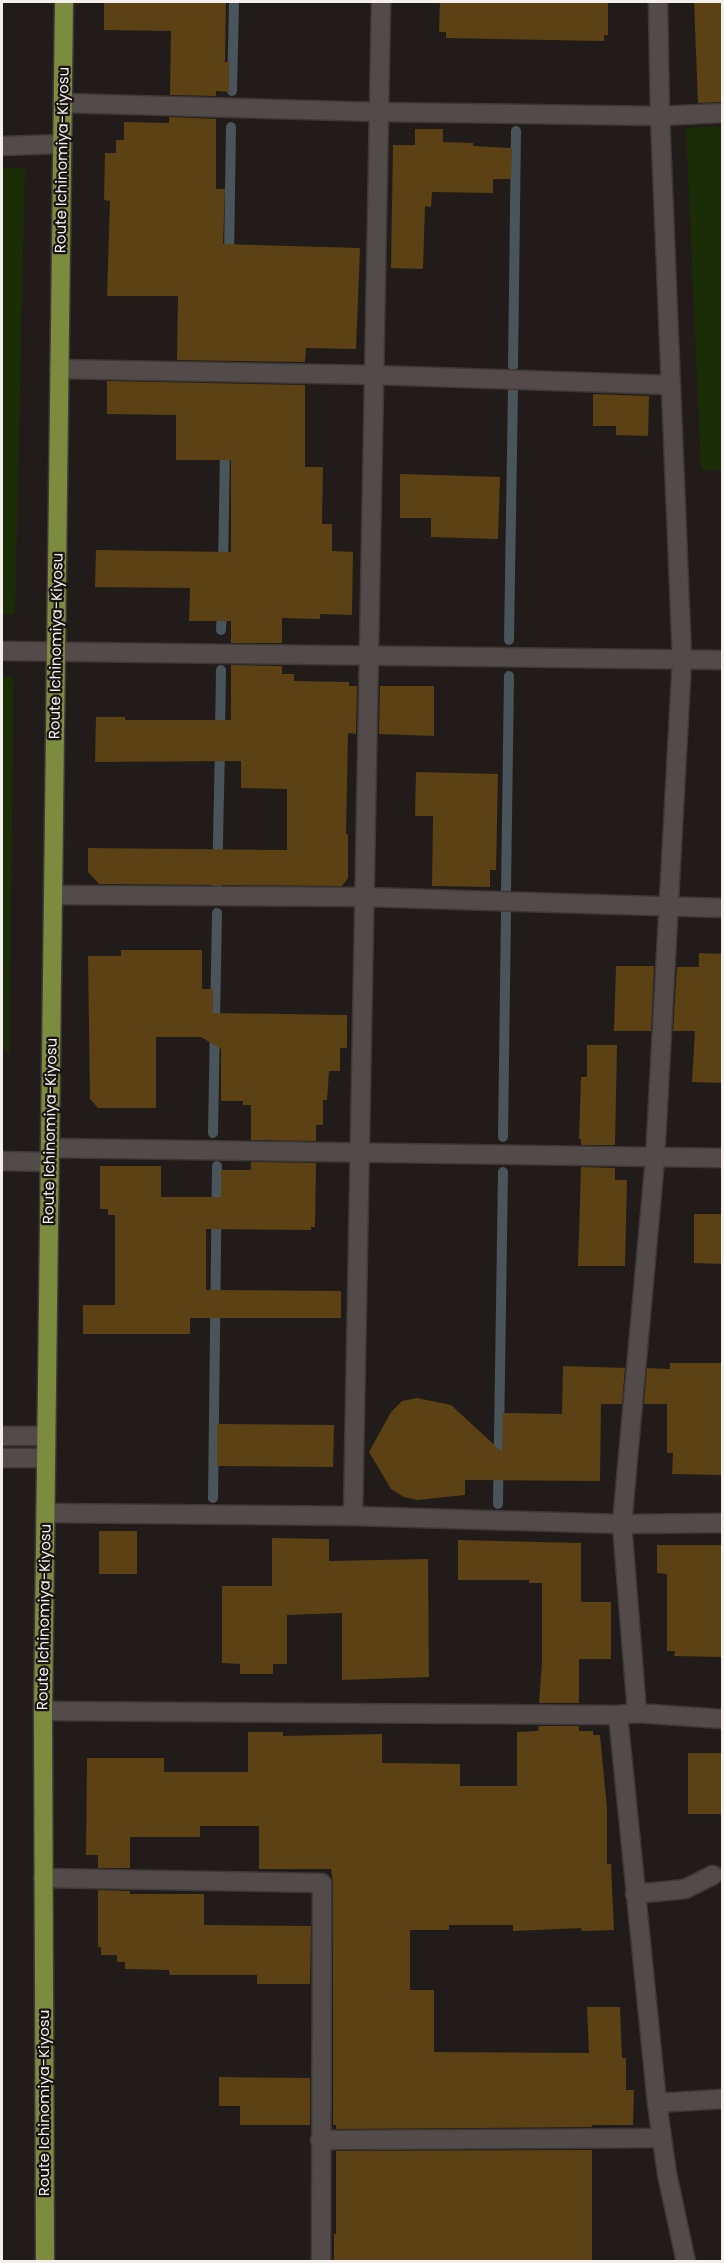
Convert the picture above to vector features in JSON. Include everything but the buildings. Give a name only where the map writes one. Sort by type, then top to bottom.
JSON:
[{"type":"main road","name":"Route Ichinomiya-Kiyosu","points":[[45,2262],[43,1711],[64,2]]},
{"type":"street","points":[[353,1516],[381,2]]},
{"type":"street","points":[[637,1713],[621,1524],[655,1159],[682,659],[660,116],[658,2]]},
{"type":"street","points":[[63,103],[378,112],[660,116],[723,113]]},
{"type":"street","points":[[2,146],[62,144]]},
{"type":"street","points":[[59,369],[374,375],[671,385]]},
{"type":"street","points":[[2,651],[723,660]]},
{"type":"street","points":[[53,895],[365,897],[723,909]]},
{"type":"street","points":[[2,1161],[50,1155],[359,1152],[655,1159],[723,1158]]},
{"type":"street","points":[[2,1436],[46,1436]]},
{"type":"street","points":[[2,1458],[46,1458]]},
{"type":"street","points":[[45,1513],[353,1516],[621,1524],[723,1523]]},
{"type":"street","points":[[43,1711],[618,1715],[637,1713],[723,1719]]},
{"type":"street","points":[[618,1715],[657,2103],[667,2174],[686,2262]]},
{"type":"street","points":[[635,1894],[685,1889],[713,1875]]},
{"type":"street","points":[[43,1878],[322,1883],[321,2262]]},
{"type":"street","points":[[657,2103],[723,2099]]},
{"type":"street","points":[[320,2140],[662,2139]]},
{"type":"green space","points":[[722,126],[722,470],[701,470],[686,128]]},
{"type":"green space","points":[[2,168],[25,168],[15,614],[2,614]]},
{"type":"green space","points":[[2,677],[14,677],[9,1055],[2,1046]]},
{"type":"waterway","points":[[232,91],[234,2]]},
{"type":"waterway","points":[[229,258],[231,127]]},
{"type":"waterway","points":[[513,366],[516,131]]},
{"type":"waterway","points":[[509,640],[513,388]]},
{"type":"waterway","points":[[223,567],[225,447]]},
{"type":"waterway","points":[[221,630],[222,609]]},
{"type":"waterway","points":[[220,733],[221,670]]},
{"type":"waterway","points":[[506,890],[509,676]]},
{"type":"waterway","points":[[217,886],[220,748]]},
{"type":"waterway","points":[[503,1137],[506,911]]},
{"type":"waterway","points":[[213,1133],[217,913]]},
{"type":"waterway","points":[[213,1498],[217,1166]]},
{"type":"waterway","points":[[498,1504],[503,1172]]}]
